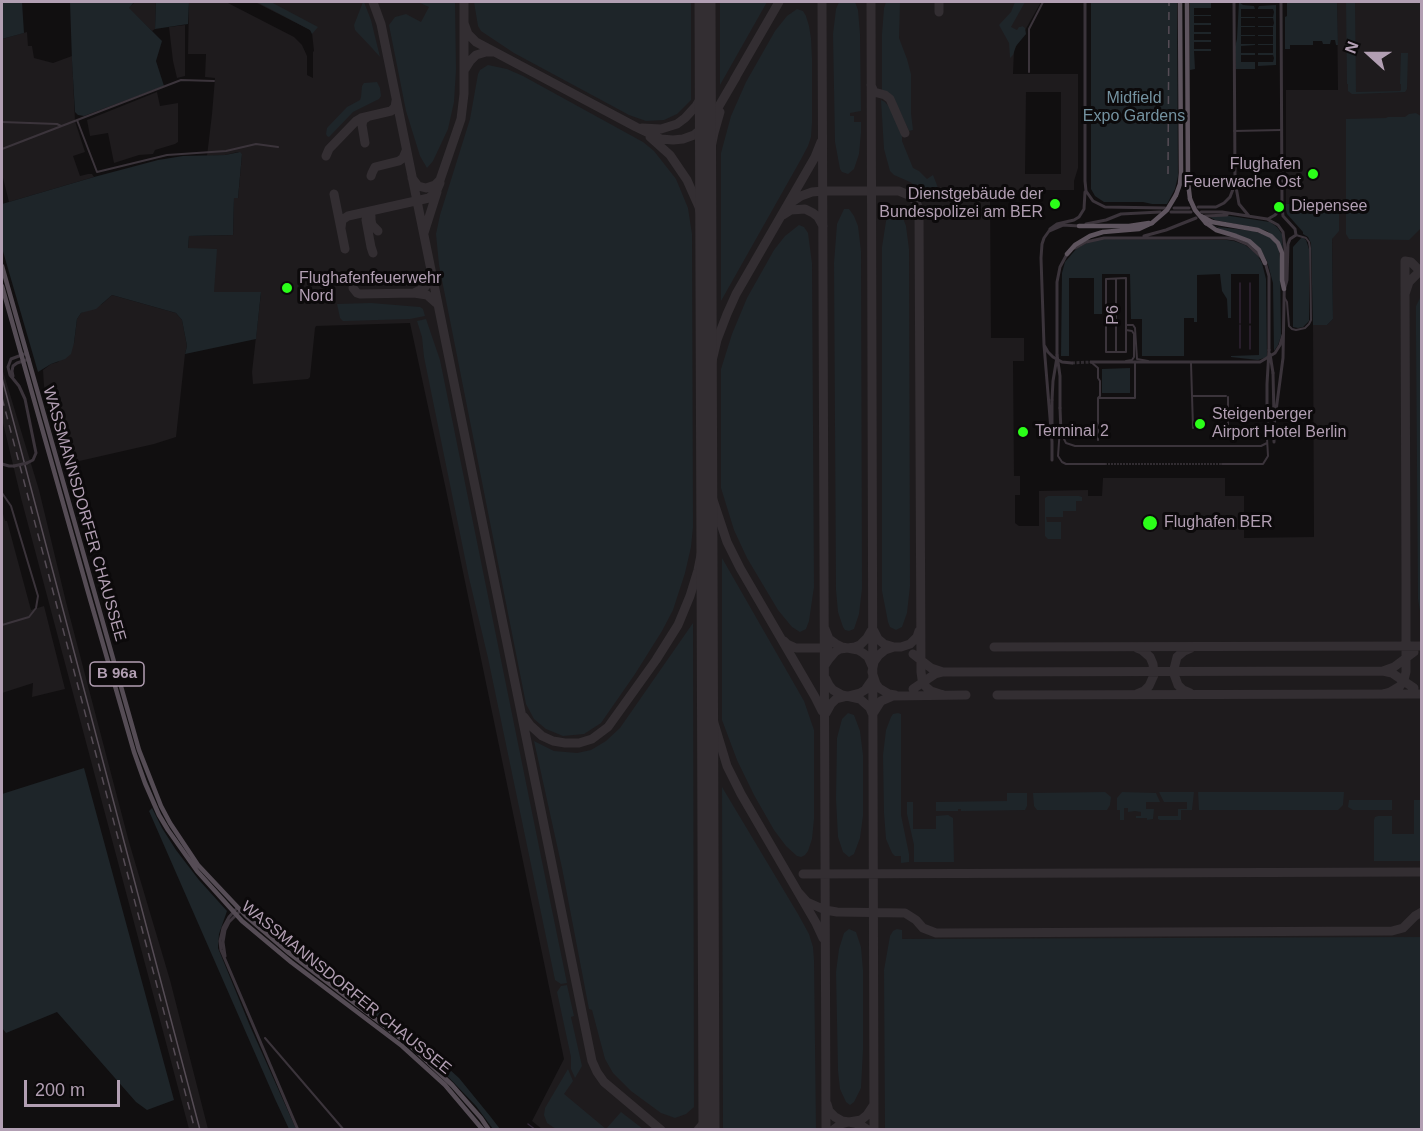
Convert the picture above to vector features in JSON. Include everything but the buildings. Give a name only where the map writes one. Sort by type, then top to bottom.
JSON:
[{"type":"highway","points":[[1067,254],[1075,245],[1090,236],[1103,232],[1140,229],[1152,223],[1167,210],[1176,195],[1181,173],[1180,2]]},
{"type":"highway","points":[[1187,2],[1190,199],[1206,223],[1216,230],[1249,241],[1259,250],[1265,263]]},
{"type":"highway","points":[[1197,212],[1212,222],[1258,230],[1271,236],[1278,243],[1281,253],[1284,289]]},
{"type":"highway","points":[[1079,226],[1128,226],[1152,223]]},
{"type":"main road","name":"WASSMANNSDORFER CHAUSSEE","points":[[2,266],[24,354]]},
{"type":"main road","name":"WASSMANNSDORFER CHAUSSEE","points":[[2,286],[26,360],[139,750],[161,806],[198,865],[240,908],[289,953],[412,1047],[452,1084],[489,1130]]},
{"type":"main road","name":"WASSMANNSDORFER CHAUSSEE","points":[[26,360],[87,592],[134,752],[159,814],[181,850],[203,879],[235,913],[291,962],[402,1046],[445,1085],[483,1130]]},
{"type":"street","points":[[1029,72],[1029,29],[1043,2]]},
{"type":"street","points":[[1052,442],[1044,342],[1042,244],[1052,226],[1074,220],[1082,213],[1085,204],[1085,2]]},
{"type":"street","points":[[1234,2],[1235,181],[1239,204],[1251,217]]},
{"type":"street","points":[[1281,2],[1282,207],[1283,216],[1296,235]]},
{"type":"street","points":[[2,149],[181,80],[214,81]]},
{"type":"street","points":[[77,120],[97,172],[167,155],[226,151],[256,144],[278,147]]},
{"type":"street","points":[[2,122],[61,126]]},
{"type":"street","points":[[1234,131],[1281,130]]},
{"type":"street","points":[[1132,238],[1156,234],[1197,212],[1224,203],[1232,193],[1235,181]]},
{"type":"street","points":[[1085,187],[1093,201],[1105,207],[1165,208]]},
{"type":"street","points":[[1174,208],[1189,207]]},
{"type":"street","points":[[1267,219],[1275,215],[1282,207]]},
{"type":"street","points":[[1049,231],[1064,225],[1079,226],[1121,214],[1160,212]]},
{"type":"street","points":[[1171,212],[1212,212],[1267,219],[1278,225],[1283,232],[1285,324],[1274,426]]},
{"type":"street","points":[[1205,216],[1244,216]]},
{"type":"street","points":[[1284,289],[1287,280],[1288,244],[1290,239],[1296,235]]},
{"type":"street","points":[[1284,297],[1287,302],[1289,327],[1296,330],[1305,328],[1311,320],[1310,248],[1306,238],[1296,235]]},
{"type":"street","points":[[1105,464],[1066,464],[1058,456],[1061,422],[1057,355],[1057,282],[1060,267],[1067,254],[1080,245],[1104,238],[1235,239],[1247,244],[1265,263],[1269,286],[1268,457],[1263,464],[1222,464]]},
{"type":"street","name":"P6","points":[[1126,278],[1126,352],[1106,352],[1106,279],[1116,279],[1126,278]]},
{"type":"street","name":"P6","points":[[1116,279],[1116,352]]},
{"type":"street","points":[[1091,362],[1260,363],[1275,353],[1281,341],[1284,297]]},
{"type":"street","points":[[1126,325],[1134,325],[1136,328],[1138,360],[1151,362]]},
{"type":"street","points":[[1122,362],[1132,360],[1134,354],[1133,333],[1131,330],[1126,330]]},
{"type":"street","points":[[1044,342],[1046,350],[1053,357],[1062,362],[1072,363]]},
{"type":"street","points":[[1269,350],[1273,373],[1274,442]]},
{"type":"street","points":[[2,465],[14,466],[27,463],[33,460],[36,453],[25,399],[9,372],[9,363],[14,357],[24,354]]},
{"type":"street","points":[[1052,460],[1053,381],[1057,355]]},
{"type":"street","points":[[13,378],[13,366],[26,360]]},
{"type":"street","points":[[1091,362],[1098,368],[1100,381],[1098,440]]},
{"type":"street","points":[[1098,368],[1106,362]]},
{"type":"street","points":[[1098,398],[1135,398],[1135,362]]},
{"type":"street","points":[[1191,363],[1193,428]]},
{"type":"street","points":[[1192,396],[1227,396],[1228,439]]},
{"type":"street","points":[[1060,431],[1066,443],[1075,446],[1261,446],[1267,440]]},
{"type":"street","points":[[2,493],[11,506],[38,596],[36,608],[29,617],[2,625]]},
{"type":"street","points":[[240,908],[225,924],[221,936],[221,950],[298,1130]]},
{"type":"street","points":[[265,1038],[344,1130]]},
{"type":"shaded area","points":[[135,2],[156,2],[155,29],[152,31],[128,8]]},
{"type":"shaded area","points":[[189,2],[226,2],[294,37],[302,45],[307,56],[307,75],[313,78],[314,51],[310,30],[255,2],[1041,2],[1014,50],[1013,74],[1078,74],[1078,168],[1074,190],[990,190],[991,338],[1024,338],[1024,361],[1013,361],[1014,476],[1020,476],[1020,495],[1015,495],[1015,523],[1019,526],[1039,526],[1039,491],[1088,490],[1088,496],[1102,496],[1103,478],[1225,478],[1225,496],[1244,496],[1244,538],[1314,537],[1313,325],[1327,325],[1333,319],[1332,239],[1335,203],[1286,204],[1286,90],[1338,90],[1337,2],[1421,2],[1421,1129],[543,1130],[532,1121],[564,1059],[410,323],[316,326],[308,379],[253,384],[252,372],[261,293],[214,292],[188,248],[189,236],[233,235],[234,198],[238,198],[242,154],[238,152],[207,156],[215,78],[205,77],[206,54],[188,54]],"holes":[[[1026,92],[1061,92],[1061,174],[1025,174]]]},
{"type":"shaded area","points":[[185,25],[185,76],[177,78],[169,27]]},
{"type":"shaded area","points":[[27,32],[28,46],[32,46],[34,58],[53,63],[72,56],[75,121],[85,152],[73,156],[80,176],[92,174],[94,177],[9,202],[2,174],[2,39]]},
{"type":"shaded area","points":[[157,92],[160,106],[178,103],[178,142],[155,150],[153,154],[139,155],[114,163],[108,133],[90,136],[87,120]]},
{"type":"shaded area","points":[[112,295],[176,313],[182,320],[187,346],[176,437],[75,462],[61,436],[44,386],[43,370],[58,362],[74,343],[77,319],[81,313],[102,304]]},
{"type":"shaded area","points":[[2,368],[39,490],[129,842],[170,980],[208,1129],[189,1129],[21,498],[2,419]]},
{"type":"shaded area","points":[[2,510],[31,610],[44,606],[65,689],[32,697],[33,683],[2,693]]},
{"type":"green space","points":[[2,2],[22,2],[24,33],[2,39]]},
{"type":"green space","points":[[70,2],[134,2],[129,8],[162,41],[156,61],[164,86],[84,116],[78,115],[75,112]]},
{"type":"green space","points":[[156,2],[189,2],[188,24],[155,29]]},
{"type":"green space","points":[[257,2],[271,2],[318,27],[312,34],[310,30]]},
{"type":"green space","points":[[363,2],[371,20],[380,57],[355,30],[354,25]]},
{"type":"green space","points":[[418,2],[455,2],[454,102],[448,129],[433,161],[427,168],[420,156],[406,111],[389,25],[395,17],[406,14],[421,22],[429,7]]},
{"type":"green space","points":[[474,2],[691,2],[691,100],[677,114],[664,120],[646,121],[629,115],[514,53],[481,31]]},
{"type":"green space","points":[[720,2],[767,2],[720,85]]},
{"type":"green space","points":[[839,2],[855,2],[860,34],[861,111],[850,113],[850,116],[854,116],[854,122],[861,122],[861,133],[859,154],[854,169],[848,174],[840,169],[835,142],[833,34]]},
{"type":"green space","points":[[886,2],[900,2],[899,38],[911,74],[913,130],[909,131],[894,99],[882,90],[882,34]]},
{"type":"green space","points":[[1015,2],[1025,2],[1011,27],[1017,30],[1022,26],[1026,34],[1010,58],[1009,43],[999,25],[1011,12]]},
{"type":"green space","name":"Midfield Expo Gardens","points":[[1091,2],[1177,2],[1178,176],[1175,189],[1167,204],[1104,202],[1095,196],[1091,189]]},
{"type":"green space","points":[[1190,2],[1211,3],[1211,8],[1194,8],[1194,15],[1211,16],[1194,16],[1194,23],[1211,23],[1211,25],[1194,25],[1194,32],[1211,32],[1211,34],[1194,34],[1194,40],[1211,40],[1211,42],[1194,42],[1194,49],[1211,49],[1211,51],[1194,51],[1195,69],[1190,70]]},
{"type":"green space","points":[[1239,2],[1243,5],[1254,6],[1255,9],[1241,9],[1241,17],[1255,18],[1241,18],[1241,26],[1255,27],[1241,27],[1241,35],[1255,36],[1241,36],[1241,44],[1255,45],[1241,46],[1241,53],[1255,53],[1255,55],[1241,55],[1241,62],[1255,62],[1255,69],[1236,69],[1235,47]]},
{"type":"green space","points":[[1287,2],[1337,2],[1338,45],[1335,40],[1331,40],[1330,44],[1313,41],[1313,45],[1290,45],[1290,49],[1285,49]]},
{"type":"green space","points":[[1346,2],[1355,2],[1356,92],[1400,91],[1401,53],[1408,53],[1405,92],[1352,94],[1348,91]]},
{"type":"green space","points":[[1276,5],[1276,65],[1258,66],[1258,62],[1273,62],[1274,58],[1273,55],[1258,55],[1258,53],[1273,53],[1273,45],[1258,44],[1273,44],[1273,36],[1258,35],[1273,35],[1273,27],[1258,26],[1273,26],[1274,23],[1273,18],[1258,17],[1273,17],[1274,12],[1273,9],[1258,8],[1259,6]]},
{"type":"green space","points":[[797,9],[803,11],[806,16],[811,38],[811,137],[800,161],[721,301],[721,153],[731,116],[746,82],[775,31],[787,16]]},
{"type":"green space","points":[[488,65],[507,69],[523,76],[643,142],[654,151],[676,179],[688,208],[692,234],[693,527],[691,547],[673,610],[662,631],[601,723],[584,734],[563,736],[546,729],[534,719],[526,704],[439,265],[436,234],[440,215],[470,119],[478,74]]},
{"type":"green space","points":[[377,82],[381,96],[379,99],[353,112],[329,137],[327,136],[327,128],[347,107],[360,100],[364,83]]},
{"type":"green space","points":[[881,100],[891,109],[913,168],[927,179],[933,175],[942,198],[927,198],[920,189],[890,171],[884,149]]},
{"type":"green space","points":[[1416,113],[1422,117],[1421,228],[1409,240],[1349,239],[1346,234],[1346,119],[1405,117]]},
{"type":"green space","points":[[240,152],[242,154],[238,198],[234,198],[233,235],[189,236],[188,248],[217,249],[214,292],[261,292],[256,339],[185,354],[187,346],[182,320],[176,313],[112,295],[96,309],[81,313],[77,319],[71,354],[38,372],[2,248],[2,204],[158,160]]},
{"type":"green space","points":[[1335,203],[1339,207],[1339,231],[1332,239],[1333,319],[1327,325],[1313,325],[1311,243],[1287,214],[1285,206],[1286,204]]},
{"type":"green space","points":[[895,208],[900,210],[906,226],[909,249],[910,586],[907,613],[902,627],[896,630],[890,627],[888,622],[882,591],[882,247],[886,221],[891,210]]},
{"type":"green space","points":[[844,209],[849,209],[854,216],[858,226],[861,251],[862,589],[859,614],[854,629],[849,631],[843,627],[838,612],[836,590],[834,263],[837,224]]},
{"type":"green space","points":[[1208,216],[1230,216],[1270,222],[1282,234],[1283,251],[1277,239],[1267,231],[1215,220]]},
{"type":"green space","points":[[1209,223],[1218,227],[1254,231],[1270,237],[1279,249],[1281,336],[1274,351],[1273,283],[1267,261],[1260,249]]},
{"type":"green space","points":[[799,225],[804,227],[808,233],[812,263],[814,587],[809,621],[806,629],[800,632],[792,627],[778,610],[747,558],[734,530],[721,488],[721,369],[747,298],[774,250],[785,236]]},
{"type":"green space","points":[[1302,237],[1306,240],[1309,249],[1309,321],[1303,327],[1298,328],[1293,327],[1293,247]]},
{"type":"green space","points":[[1097,239],[1227,240],[1245,245],[1258,256],[1266,279],[1267,357],[1258,360],[1231,357],[1259,355],[1259,274],[1231,274],[1231,318],[1228,318],[1227,299],[1222,291],[1220,274],[1197,275],[1197,322],[1194,322],[1194,318],[1184,318],[1184,356],[1142,356],[1142,319],[1131,319],[1130,274],[1102,274],[1102,314],[1094,314],[1094,278],[1069,278],[1069,356],[1061,356],[1062,273],[1065,262],[1077,248]]},
{"type":"green space","points":[[1421,296],[1421,617],[1418,599],[1416,306]]},
{"type":"green space","points":[[371,303],[420,307],[425,316],[410,319],[345,321],[340,318],[337,304]]},
{"type":"green space","points":[[426,319],[440,360],[567,983],[561,984],[555,980],[488,658],[469,578],[417,321]]},
{"type":"green space","points":[[1130,368],[1130,393],[1102,393],[1102,369]]},
{"type":"green space","points":[[1048,496],[1082,497],[1082,501],[1076,501],[1076,511],[1063,511],[1063,517],[1046,517],[1047,522],[1061,522],[1061,539],[1048,539],[1045,536],[1045,498]]},
{"type":"green space","points":[[722,558],[804,701],[814,730],[812,839],[808,851],[801,857],[786,846],[774,830],[737,760],[722,720]]},
{"type":"green space","points":[[693,623],[694,1107],[686,1114],[675,1118],[661,1113],[631,1091],[613,1073],[605,1059],[592,1010],[589,1009],[562,868],[534,741],[554,751],[577,753],[591,750],[606,741],[620,728]]},
{"type":"green space","points":[[848,713],[854,715],[860,731],[863,755],[863,816],[860,838],[854,854],[849,857],[843,852],[838,837],[836,799],[837,738],[842,719]]},
{"type":"green space","points":[[893,714],[901,714],[901,815],[909,854],[909,862],[901,863],[901,856],[895,856],[892,853],[886,839],[884,813],[883,755],[886,730]]},
{"type":"green space","points":[[84,768],[174,1100],[147,1110],[136,1102],[57,1012],[6,1033],[2,1028],[2,794]]},
{"type":"green space","points":[[722,787],[798,914],[813,947],[816,1129],[723,1129]]},
{"type":"green space","points":[[1105,792],[1111,797],[1107,810],[1037,810],[1034,806],[1033,793]]},
{"type":"green space","points":[[1122,792],[1156,793],[1160,802],[1146,802],[1146,809],[1154,809],[1153,819],[1136,818],[1136,816],[1141,816],[1141,812],[1128,812],[1128,808],[1124,808],[1124,820],[1120,820],[1117,798]]},
{"type":"green space","points":[[1159,792],[1194,792],[1192,810],[1181,810],[1181,820],[1158,819],[1158,816],[1178,816],[1178,809],[1187,809],[1187,802],[1164,802]]},
{"type":"green space","points":[[1198,792],[1344,792],[1343,805],[1338,810],[1199,810]]},
{"type":"green space","points":[[1007,793],[1027,793],[1025,810],[936,811],[936,802],[1007,801]]},
{"type":"green space","points":[[1349,800],[1392,800],[1392,810],[1353,810],[1348,807]]},
{"type":"green space","points":[[1414,800],[1421,800],[1421,861],[1374,861],[1375,817],[1392,816],[1392,834],[1414,834]]},
{"type":"green space","points":[[907,802],[913,802],[913,829],[936,829],[936,816],[948,815],[953,818],[954,862],[914,862],[914,845],[907,814]]},
{"type":"green space","points":[[152,808],[176,850],[227,911],[219,934],[218,948],[296,1129],[289,1129],[275,1099],[149,811]]},
{"type":"green space","points":[[250,906],[304,955],[409,1033],[459,1078],[500,1129],[493,1129],[476,1106],[436,1064],[286,946],[250,914]]},
{"type":"green space","points":[[849,929],[856,932],[861,947],[863,970],[861,1088],[850,1105],[846,1102],[840,1089],[838,1071],[836,972],[839,949],[844,933]]},
{"type":"green space","points":[[897,929],[902,930],[902,939],[1421,937],[1421,1129],[885,1129],[884,970],[890,936]]},
{"type":"green space","points":[[567,985],[574,1016],[571,1017],[582,1066],[575,1078],[571,1069],[571,1057],[557,992],[561,986]]},
{"type":"green space","points":[[568,1069],[573,1081],[564,1094],[606,1129],[556,1129],[547,1123],[544,1115],[545,1108]]},
{"type":"green space","points":[[621,1112],[643,1129],[606,1129]]},
{"type":"waterway","points":[[1240,283],[1240,323]]},
{"type":"waterway","points":[[1250,283],[1250,323]]},
{"type":"waterway","points":[[1240,325],[1240,348]]},
{"type":"waterway","points":[[1250,326],[1250,349]]},
{"type":"waterway","points":[[528,1124],[536,1130]]},
{"type":"taxiway","points":[[373,2],[381,24],[592,1061],[604,1082],[661,1130]]},
{"type":"taxiway","points":[[412,178],[418,186],[426,188],[435,185],[440,180],[461,119],[464,94],[464,2]]},
{"type":"taxiway","points":[[734,80],[779,2]]},
{"type":"taxiway","points":[[822,2],[826,1130]]},
{"type":"taxiway","points":[[871,2],[874,1130]]},
{"type":"taxiway","points":[[939,2],[939,12]]},
{"type":"taxiway","points":[[464,23],[468,34],[476,42],[661,139],[683,139],[694,135],[705,126],[736,77]]},
{"type":"taxiway","points":[[465,69],[476,55],[494,52]]},
{"type":"taxiway","points":[[642,128],[661,129],[677,124],[696,106],[702,96],[705,82]]},
{"type":"taxiway","points":[[871,85],[874,92],[890,99],[905,133]]},
{"type":"taxiway","points":[[326,156],[329,149],[356,121],[391,111],[396,101]]},
{"type":"taxiway","points":[[706,194],[709,157],[720,112]]},
{"type":"taxiway","points":[[365,143],[362,125],[363,120],[369,116]]},
{"type":"taxiway","points":[[650,137],[670,155],[687,180],[699,207],[706,241]]},
{"type":"taxiway","points":[[706,404],[712,361],[727,314],[736,294],[815,157],[821,142]]},
{"type":"taxiway","points":[[371,176],[375,167],[399,161],[406,151]]},
{"type":"taxiway","points":[[341,228],[342,220],[348,216],[429,198],[440,183]]},
{"type":"taxiway","points":[[784,211],[789,204],[801,196],[823,191],[899,191],[911,196],[919,209],[921,672],[926,687],[943,695]]},
{"type":"taxiway","points":[[424,233],[437,192]]},
{"type":"taxiway","points":[[334,194],[345,249]]},
{"type":"taxiway","points":[[783,215],[791,210],[805,209],[818,217],[823,226]]},
{"type":"taxiway","points":[[373,211],[366,220],[373,253]]},
{"type":"taxiway","points":[[371,216],[372,225],[378,231]]},
{"type":"taxiway","points":[[1383,694],[1400,686],[1406,672],[1406,584],[1405,286],[1405,261],[1411,262],[1420,271],[1409,282],[1405,294]]},
{"type":"taxiway","points":[[430,276],[424,288],[414,293],[427,295],[436,303]]},
{"type":"taxiway","points":[[353,288],[360,294],[414,293]]},
{"type":"taxiway","points":[[706,450],[713,500],[727,542],[822,711]]},
{"type":"taxiway","points":[[524,717],[542,736],[565,743],[579,743],[592,739],[608,727],[678,625],[698,570],[707,516]]},
{"type":"taxiway","points":[[825,629],[829,639],[842,647],[863,653],[868,657],[872,666]]},
{"type":"taxiway","points":[[825,665],[840,649],[860,645],[871,631]]},
{"type":"taxiway","points":[[874,631],[884,644],[894,647]]},
{"type":"taxiway","points":[[890,647],[910,644],[919,631]]},
{"type":"taxiway","points":[[784,641],[796,648],[828,648]]},
{"type":"taxiway","points":[[994,647],[1422,646]]},
{"type":"taxiway","points":[[894,647],[879,655],[874,662],[872,672],[879,688],[895,695]]},
{"type":"taxiway","points":[[1137,648],[1150,657],[1154,675],[1149,686],[1137,694]]},
{"type":"taxiway","points":[[1190,693],[1178,685],[1174,669],[1177,657],[1191,648]]},
{"type":"taxiway","points":[[1383,671],[1394,667],[1414,652]]},
{"type":"taxiway","points":[[913,654],[931,668],[943,672],[935,674],[913,689]]},
{"type":"taxiway","points":[[943,672],[1383,671],[1392,673],[1414,688]]},
{"type":"taxiway","points":[[826,679],[833,690],[842,695],[860,699],[872,713]]},
{"type":"taxiway","points":[[707,680],[714,723],[727,766],[823,938]]},
{"type":"taxiway","points":[[826,713],[836,699],[860,693],[872,680]]},
{"type":"taxiway","points":[[997,695],[1422,694]]},
{"type":"taxiway","points":[[874,712],[881,701],[895,695]]},
{"type":"taxiway","points":[[891,696],[966,695]]},
{"type":"taxiway","points":[[803,874],[1422,872]]},
{"type":"taxiway","points":[[798,892],[807,902],[825,910],[905,913],[923,928],[936,933],[1392,931],[1403,928],[1422,912]]},
{"type":"taxiway","points":[[827,1104],[829,1111],[835,1117],[849,1122],[861,1120],[873,1106]]},
{"type":"taxiway","points":[[698,1130],[704,1123],[709,1110]]},
{"type":"taxiway","points":[[833,1130],[849,1122],[859,1124],[868,1130]]},
{"type":"runway","points":[[705,2],[709,1130]]},
{"type":"tunnel","points":[[1072,363],[1091,362]]},
{"type":"tunnel","points":[[1105,464],[1222,464]]},
{"type":"tram line","points":[[2,378],[200,1130]]},
{"type":"railway","points":[[1168,174],[1169,2]]},
{"type":"railway","points":[[2,398],[195,1130]]},
{"type":"place","name":"Flughafen Feuerwache Ost","points":[[1313,174]]},
{"type":"place","name":"Dienstgebäude der Bundespolizei am BER","points":[[1055,204]]},
{"type":"place","name":"Diepensee","points":[[1279,207]]},
{"type":"place","name":"Flughafenfeuerwehr Nord","points":[[287,288]]},
{"type":"place","name":"Steigenberger Airport Hotel Berlin","points":[[1200,424]]},
{"type":"place","name":"Terminal 2","points":[[1023,432]]},
{"type":"place","name":"Flughafen BER","points":[[1150,523]]}]
